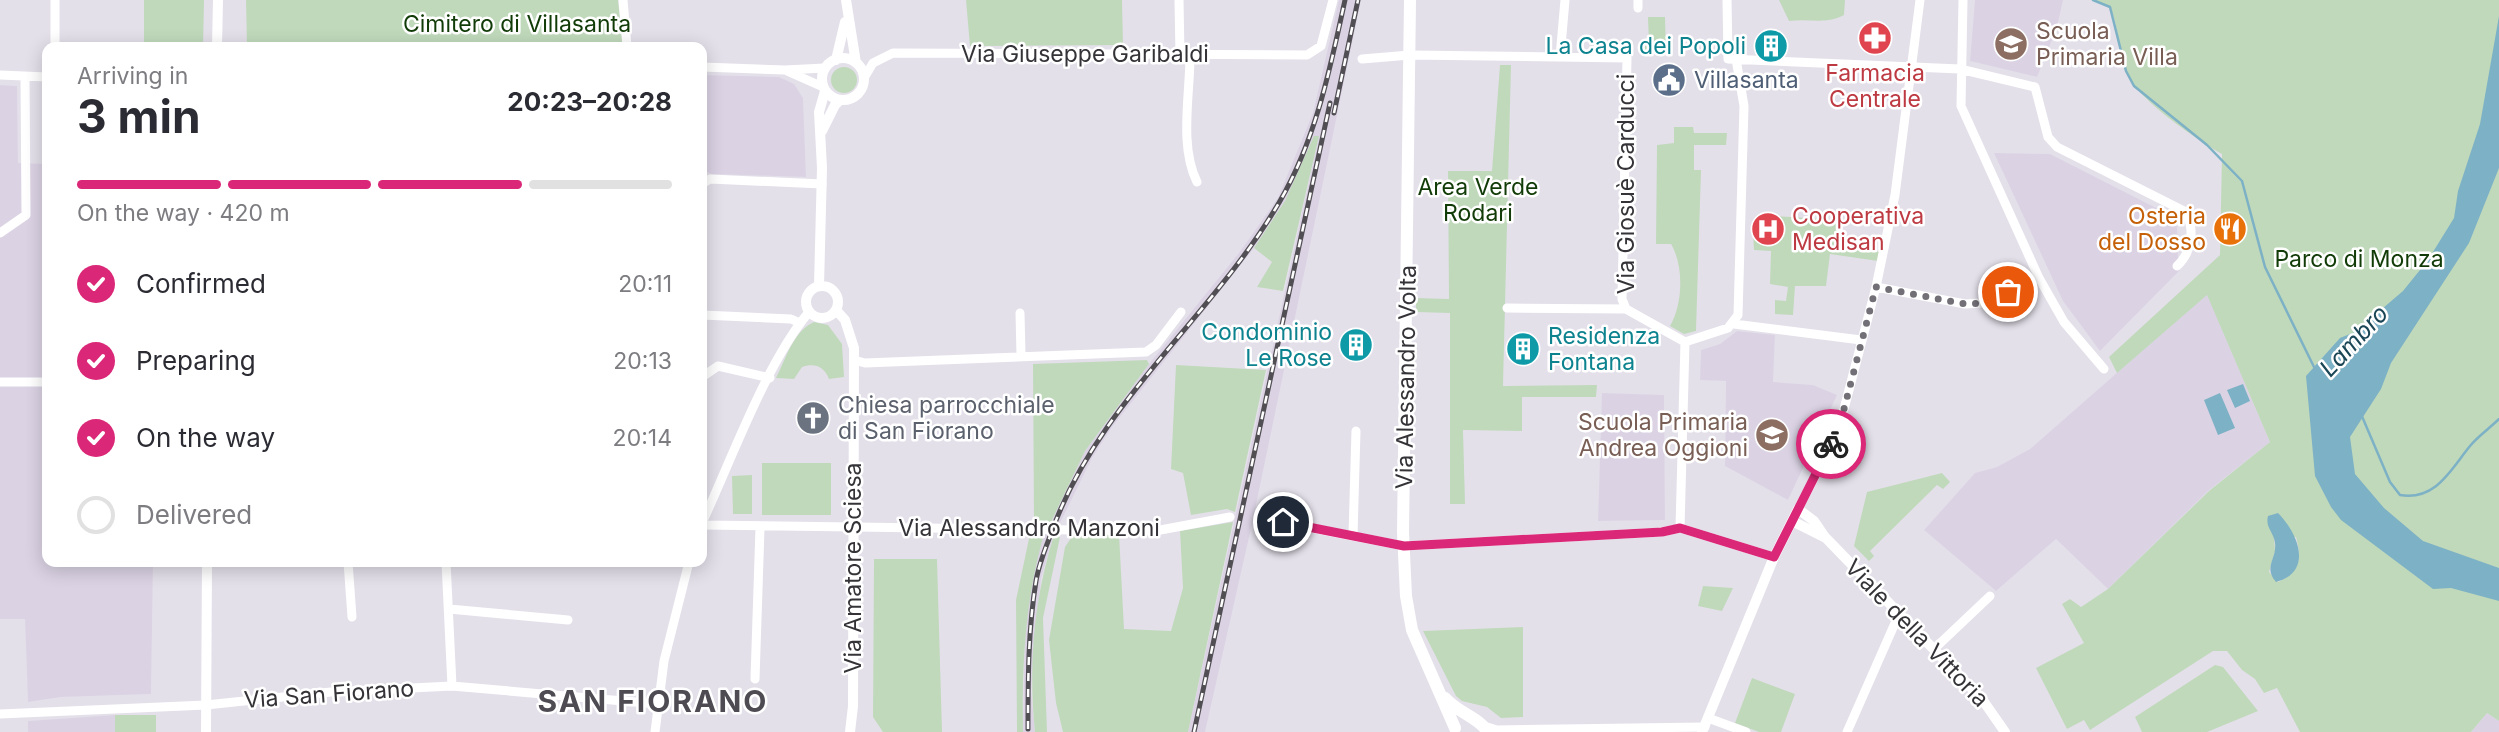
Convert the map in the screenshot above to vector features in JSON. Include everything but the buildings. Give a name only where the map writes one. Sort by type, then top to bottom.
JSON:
[{"type":"main road","name":"Via Alessandro Volta","points":[[1410,0],[1404,546],[1409,619],[1424,662],[1440,693],[1454,730],[1469,718]]},
{"type":"main road","name":"Via Alessandro Volta","points":[[1440,693],[1455,709],[1485,729]]},
{"type":"street","points":[[55,0],[55,42]]},
{"type":"street","points":[[217,42],[218,0]]},
{"type":"street","points":[[623,0],[627,42]]},
{"type":"street","points":[[785,71],[841,100],[848,100],[860,92],[864,78],[856,63],[846,16],[846,0]]},
{"type":"street","points":[[1180,0],[1180,55]]},
{"type":"street","name":"Via Giuseppe Garibaldi","points":[[864,78],[873,63],[893,53],[1307,55],[1317,52],[1323,40],[1333,0]]},
{"type":"street","points":[[1362,59],[1410,55],[1560,57],[1565,0]]},
{"type":"street","points":[[1705,726],[1774,557],[1826,456],[1847,398],[1876,287],[1895,195],[1920,0]]},
{"type":"street","points":[[1963,0],[1961,106],[2039,278],[2064,322],[2104,369]]},
{"type":"street","points":[[1727,5],[1732,59],[1744,106],[1738,316],[1734,324]]},
{"type":"street","points":[[836,60],[846,16]]},
{"type":"street","points":[[1190,55],[1188,145],[1191,170],[1197,182]]},
{"type":"street","name":"Via Giosuè Carducci","points":[[1560,57],[1627,58],[1622,299],[1626,309],[1685,342]]},
{"type":"street","points":[[707,67],[785,71],[825,68],[836,60],[847,59],[856,63]]},
{"type":"street","points":[[1732,59],[1960,69],[2035,87],[2048,137],[2057,148],[2186,212],[2190,247],[2186,258],[2177,266]]},
{"type":"street","points":[[819,286],[822,131],[819,112],[825,68]]},
{"type":"street","points":[[0,75],[42,77]]},
{"type":"street","points":[[0,233],[26,215],[25,77]]},
{"type":"street","points":[[822,131],[835,105],[841,100]]},
{"type":"street","points":[[707,181],[822,184]]},
{"type":"street","points":[[1876,287],[1965,304],[1982,303],[2039,278]]},
{"type":"street","points":[[819,286],[828,287],[835,293],[836,310],[822,318],[809,312],[805,303],[807,295],[819,286]]},
{"type":"street","points":[[1507,308],[1626,309]]},
{"type":"street","name":"Via Amatore Sciesa","points":[[836,310],[845,320],[851,334],[854,360],[853,706],[850,732]]},
{"type":"street","points":[[707,513],[770,378],[800,323],[809,312]]},
{"type":"street","points":[[854,360],[865,363],[1146,352],[1156,345],[1181,312]]},
{"type":"street","points":[[1020,313],[1021,355]]},
{"type":"street","points":[[707,315],[791,319],[800,323]]},
{"type":"street","points":[[1680,528],[1685,342],[1719,332],[1734,324],[1861,340]]},
{"type":"street","points":[[707,374],[718,366],[770,378]]},
{"type":"street","points":[[0,382],[42,382]]},
{"type":"street","points":[[1353,535],[1356,431]]},
{"type":"street","name":"Viale della Vittoria","points":[[1798,509],[1814,521],[1825,537],[1992,711],[2005,732]]},
{"type":"street","name":"Via Alessandro Manzoni","points":[[707,524],[760,528],[1155,531],[1230,517]]},
{"type":"street","points":[[1259,518],[1404,546],[1662,532],[1680,528],[1774,557]]},
{"type":"street","name":"Viale della Vittoria","points":[[1792,520],[1825,537]]},
{"type":"street","points":[[755,679],[760,528]]},
{"type":"street","points":[[206,732],[207,567]]},
{"type":"street","points":[[348,567],[352,617]]},
{"type":"street","points":[[446,567],[452,686]]},
{"type":"street","points":[[655,732],[664,660],[688,567]]},
{"type":"street","points":[[1934,649],[1990,596]]},
{"type":"street","points":[[449,609],[568,620]]},
{"type":"street","points":[[1847,732],[1899,614]]},
{"type":"street","name":"Via San Fiorano","points":[[0,714],[206,705],[331,692],[452,686],[658,704]]},
{"type":"street","name":"Via Amatore Sciesa","points":[[853,706],[857,732]]},
{"type":"street","points":[[1485,729],[1705,726],[1746,732]]},
{"type":"shaded area","points":[[1339,0],[1361,0],[1252,524],[1205,732],[1188,732],[1319,136],[1285,201],[1254,248],[1112,427],[1092,458],[1058,527],[1049,526],[1085,451],[1149,364],[1239,253],[1278,198],[1313,113]]},
{"type":"shaded area","name":"Scuola Primaria Villa","points":[[1975,0],[2063,0],[2057,27],[2037,77],[1970,61]]},
{"type":"shaded area","points":[[707,75],[779,77],[794,84],[803,98],[806,177],[707,172]]},
{"type":"shaded area","points":[[0,85],[17,86],[18,163],[42,164],[42,567],[153,567],[151,694],[61,697],[28,702],[25,619],[0,619]]},
{"type":"shaded area","points":[[1994,153],[2050,154],[2172,216],[2177,227],[2178,259],[2174,263],[2180,270],[2100,351],[2063,301]]},
{"type":"shaded area","points":[[2207,294],[2270,442],[2208,491],[2108,589],[2056,539],[1996,591],[1924,530],[1975,473],[1997,467],[2030,449]]},
{"type":"shaded area","name":"Scuola Primaria Andrea Oggioni","points":[[1737,331],[1775,335],[1773,382],[1813,385],[1837,395],[1788,500],[1725,466],[1726,381],[1700,380],[1701,350],[1720,344]]},
{"type":"shaded area","points":[[1602,393],[1664,395],[1665,520],[1598,521]]},
{"type":"shaded area","points":[[1044,534],[1054,535],[1041,578],[1031,691],[1035,732],[1023,732],[1025,627],[1032,576]]},
{"type":"shaded area","points":[[2487,713],[2499,721],[2499,732],[2471,732]]},
{"type":"shaded area","points":[[115,715],[115,732],[28,732],[28,721]]},
{"type":"green space","points":[[144,0],[204,0],[203,42],[144,42]]},
{"type":"green space","name":"Cimitero di Villasanta","points":[[246,0],[618,0],[622,42],[247,42]]},
{"type":"green space","points":[[966,0],[1122,0],[1123,45],[970,46]]},
{"type":"green space","points":[[1779,0],[1845,0],[1844,15],[1824,21],[1789,21]]},
{"type":"green space","name":"Parco di Monza","points":[[2093,0],[2499,0],[2499,721],[2487,713],[2471,732],[2300,732],[2277,688],[2264,693],[2255,679],[2242,670],[2227,651],[2213,651],[2090,730],[2084,720],[2067,729],[2036,668],[2084,643],[2062,604],[2070,599],[2081,607],[2108,589],[2209,491],[2270,442],[2207,295],[2117,373],[2109,357],[2220,255],[2222,154],[2153,105],[2131,81],[2125,70],[2110,7]],"holes":[[[2274,537],[2296,537],[2298,564],[2291,574],[2278,582],[2269,572],[2275,551]]]},
{"type":"green space","points":[[1648,17],[1665,17],[1666,51],[1643,51],[1643,46],[1649,45]]},
{"type":"green space","name":"Area Verde Rodari","points":[[1500,65],[1511,65],[1503,386],[1597,385],[1596,397],[1522,397],[1522,431],[1463,430],[1465,504],[1450,504],[1450,313],[1416,312],[1416,298],[1449,299],[1448,171],[1492,171]]},
{"type":"green space","points":[[844,67],[853,71],[857,80],[853,89],[844,93],[835,89],[831,80],[835,71]]},
{"type":"green space","points":[[1674,127],[1693,127],[1694,133],[1727,133],[1726,145],[1694,145],[1694,170],[1701,170],[1696,331],[1684,334],[1670,326],[1677,307],[1680,285],[1675,253],[1671,244],[1656,244],[1657,145],[1674,143]]},
{"type":"green space","points":[[1314,136],[1319,136],[1283,291],[1257,287],[1272,262],[1254,248],[1285,201]]},
{"type":"green space","points":[[1774,216],[1840,220],[1838,246],[1879,252],[1878,261],[1830,254],[1826,286],[1795,286],[1793,315],[1775,314],[1775,300],[1786,301],[1788,287],[1770,284],[1771,251],[1754,250],[1753,233],[1772,234]]},
{"type":"green space","points":[[814,322],[828,325],[842,344],[844,377],[829,379],[821,368],[811,365],[802,367],[794,379],[776,378],[795,339]]},
{"type":"green space","points":[[1147,360],[1149,364],[1085,451],[1049,526],[1034,525],[1033,364]]},
{"type":"green space","points":[[1176,365],[1266,370],[1235,512],[1227,509],[1191,515],[1183,473],[1171,469]]},
{"type":"green space","points":[[762,463],[831,463],[831,515],[762,515]]},
{"type":"green space","points":[[1942,473],[1950,482],[1943,489],[1937,485],[1870,551],[1874,556],[1869,561],[1854,546],[1867,492]]},
{"type":"green space","points":[[752,475],[752,514],[733,514],[732,476]]},
{"type":"green space","points":[[1233,522],[1188,732],[1063,732],[1056,703],[1049,640],[1065,547],[1073,535],[1119,534],[1124,629],[1171,631],[1183,588],[1180,531]]},
{"type":"green space","points":[[1030,534],[1044,534],[1026,632],[1023,732],[1017,732],[1016,600]]},
{"type":"green space","points":[[1054,535],[1060,537],[1043,618],[1047,732],[1035,732],[1032,682],[1034,632],[1037,607]]},
{"type":"green space","points":[[874,559],[937,559],[942,732],[883,732],[873,717]]},
{"type":"green space","points":[[1703,586],[1733,588],[1722,611],[1698,606]]},
{"type":"green space","points":[[1523,627],[1523,717],[1501,718],[1487,707],[1462,701],[1456,696],[1423,631]]},
{"type":"green space","points":[[2215,665],[2223,667],[2258,711],[2207,732],[2142,732],[2135,717]]},
{"type":"green space","points":[[1752,678],[1795,694],[1781,732],[1759,732],[1735,723]]},
{"type":"green space","points":[[115,715],[156,715],[156,732],[115,732]]},
{"type":"water","name":"Lambro","points":[[2499,16],[2499,168],[2469,243],[2391,363],[2381,389],[2350,437],[2355,474],[2384,508],[2423,541],[2499,568],[2499,601],[2451,588],[2433,589],[2341,520],[2315,476],[2306,376],[2340,338],[2355,332],[2403,291],[2428,260],[2454,218],[2458,191],[2480,124]]},
{"type":"water","points":[[2243,384],[2250,401],[2235,408],[2227,390]]},
{"type":"water","points":[[2220,393],[2235,428],[2218,435],[2204,400]]},
{"type":"water","points":[[2278,513],[2296,541],[2299,561],[2288,577],[2276,582],[2270,567],[2275,543],[2267,520],[2268,516]]},
{"type":"waterway","name":"Lambro","points":[[2093,0],[2110,7],[2126,71],[2134,86],[2207,145],[2242,181],[2265,267],[2315,369]]},
{"type":"waterway","points":[[2361,414],[2390,482],[2400,495],[2413,496],[2433,488],[2441,481],[2473,442],[2499,419]]},
{"type":"railway","points":[[1028,729],[1029,655],[1036,581],[1052,531],[1072,485],[1127,400],[1223,283],[1280,201],[1293,177],[1312,128],[1345,0]]},
{"type":"railway","points":[[1334,113],[1358,0]]},
{"type":"railway","points":[[1194,732],[1330,103]]},
{"type":"way so far","points":[[1831,444],[1844,409],[1876,287],[1965,304],[1982,303],[2008,292]]},
{"type":"place","name":"Farmacia Centrale","points":[[1875,38]]},
{"type":"place","name":"Scuola Primaria Villa","points":[[2011,44]]},
{"type":"place","name":"La Casa dei Popoli","points":[[1771,46]]},
{"type":"place","name":"Villasanta","points":[[1669,80]]},
{"type":"place","name":"Cooperativa Medisan","points":[[1768,229]]},
{"type":"place","name":"Osteria del Dosso","points":[[2230,229]]},
{"type":"place","name":"Condominio Le Rose","points":[[1356,345]]},
{"type":"place","name":"Residenza Fontana","points":[[1523,349]]},
{"type":"place","name":"Chiesa parrocchiale di San Fiorano","points":[[813,418]]},
{"type":"place","name":"Scuola Primaria Andrea Oggioni","points":[[1772,435]]},
{"type":"district","name":"SAN FIORANO","points":[[653,702]]},
{"type":"route","points":[[1283,522],[1404,546],[1662,532],[1680,528],[1774,557],[1831,444]]}]
